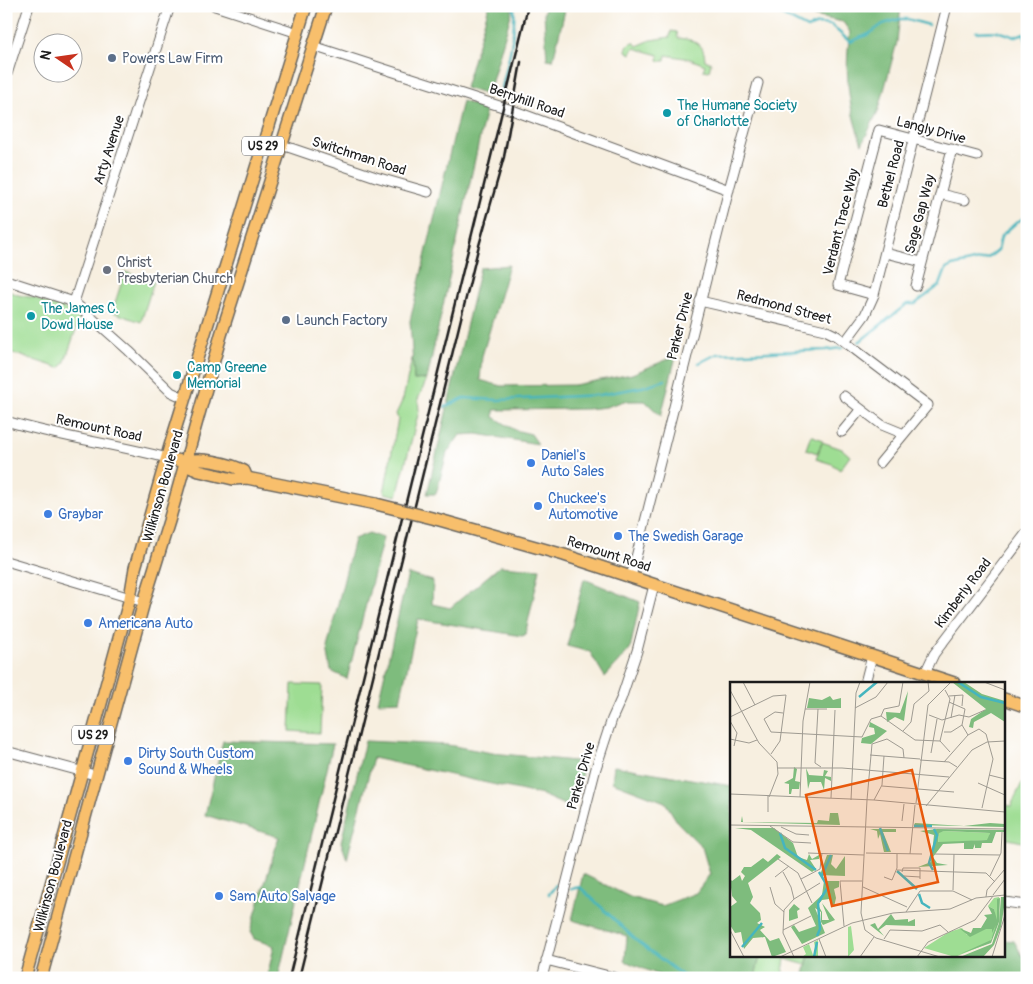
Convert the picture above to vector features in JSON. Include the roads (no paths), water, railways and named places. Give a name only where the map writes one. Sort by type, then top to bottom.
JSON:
[{"type":"main road","name":"Wilkinson Boulevard","points":[[26,978],[130,598],[135,568],[184,398],[306,6]]},
{"type":"main road","name":"Wilkinson Boulevard","points":[[41,978],[144,602],[224,326],[326,6]]},
{"type":"main road","name":"Remount Road","points":[[167,458],[186,462],[192,468],[199,471],[233,479],[247,478],[376,504],[544,549],[951,682]]},
{"type":"main road","points":[[1006,700],[1027,706]]},
{"type":"street","points":[[6,77],[29,6]]},
{"type":"street","name":"Arty Avenue","points":[[74,302],[170,6]]},
{"type":"street","points":[[216,6],[298,33]]},
{"type":"street","name":"Bethel Road","points":[[845,342],[865,315],[874,294],[915,140],[947,6]]},
{"type":"street","name":"Berryhill Road","points":[[313,46],[512,110],[729,190]]},
{"type":"street","name":"Parker Drive","points":[[630,577],[758,83]]},
{"type":"street","name":"Langly Drive","points":[[879,130],[977,156]]},
{"type":"street","name":"Verdant Trace Way","points":[[874,294],[838,285],[879,130]]},
{"type":"street","name":"Switchman Road","points":[[282,144],[428,192]]},
{"type":"street","name":"Sage Gap Way","points":[[916,286],[952,150]]},
{"type":"street","points":[[940,194],[965,200]]},
{"type":"street","points":[[885,253],[922,262]]},
{"type":"street","points":[[6,280],[74,302],[171,392],[184,398]]},
{"type":"street","name":"Redmond Street","points":[[700,301],[818,328],[831,333],[845,342],[928,405],[904,434]]},
{"type":"street","points":[[844,396],[882,425],[904,434],[880,463]]},
{"type":"street","points":[[842,432],[861,409]]},
{"type":"street","name":"Remount Road","points":[[6,420],[43,431],[133,449],[167,458]]},
{"type":"street","name":"Kimberly Road","points":[[925,673],[934,654],[1027,532]]},
{"type":"street","points":[[6,561],[144,602]]},
{"type":"street","name":"Parker Drive","points":[[542,978],[596,768],[637,652],[654,585]]},
{"type":"street","points":[[865,682],[872,656]]},
{"type":"street","points":[[6,751],[96,775]]},
{"type":"street","points":[[1006,902],[1027,905]]},
{"type":"street","points":[[546,960],[617,978]]},
{"type":"waterway","points":[[499,100],[512,42],[514,6]]},
{"type":"waterway","points":[[762,6],[768,12],[780,14],[807,28],[818,24],[831,25],[850,42],[869,34],[883,24],[900,19],[929,25]]},
{"type":"waterway","points":[[976,32],[1004,33],[1014,37],[1024,33],[1027,44]]},
{"type":"waterway","points":[[859,342],[907,304],[915,304],[940,285],[946,269],[988,258],[998,250],[1001,236],[1027,216]]},
{"type":"waterway","points":[[699,363],[717,354],[842,348]]},
{"type":"waterway","points":[[445,407],[464,398],[498,400],[599,395],[642,387],[665,380]]},
{"type":"waterway","points":[[549,894],[556,885]]},
{"type":"waterway","points":[[571,889],[580,887],[638,942],[686,978]]},
{"type":"railway","points":[[289,978],[528,6]]},
{"type":"railway","points":[[299,978],[478,249],[504,157],[521,62]]},
{"type":"place","name":"Powers Law Firm","points":[[112,58]]},
{"type":"place","name":"The Humane Society of Charlotte","points":[[667,113]]},
{"type":"place","name":"Christ Presbyterian Church","points":[[107,270]]},
{"type":"place","name":"The James C. Dowd House","points":[[31,316]]},
{"type":"place","name":"Launch Factory","points":[[286,320]]},
{"type":"place","name":"Camp Greene Memorial","points":[[177,375]]},
{"type":"place","name":"Daniel's Auto Sales","points":[[531,463]]},
{"type":"place","name":"Chuckee's Automotive","points":[[538,506]]},
{"type":"place","name":"Graybar","points":[[48,514]]},
{"type":"place","name":"The Swedish Garage","points":[[618,536]]},
{"type":"place","name":"Americana Auto","points":[[88,623]]},
{"type":"place","name":"Dirty South Custom Sound & Wheels","points":[[128,761]]},
{"type":"place","name":"Sam Auto Salvage","points":[[219,896]]}]
